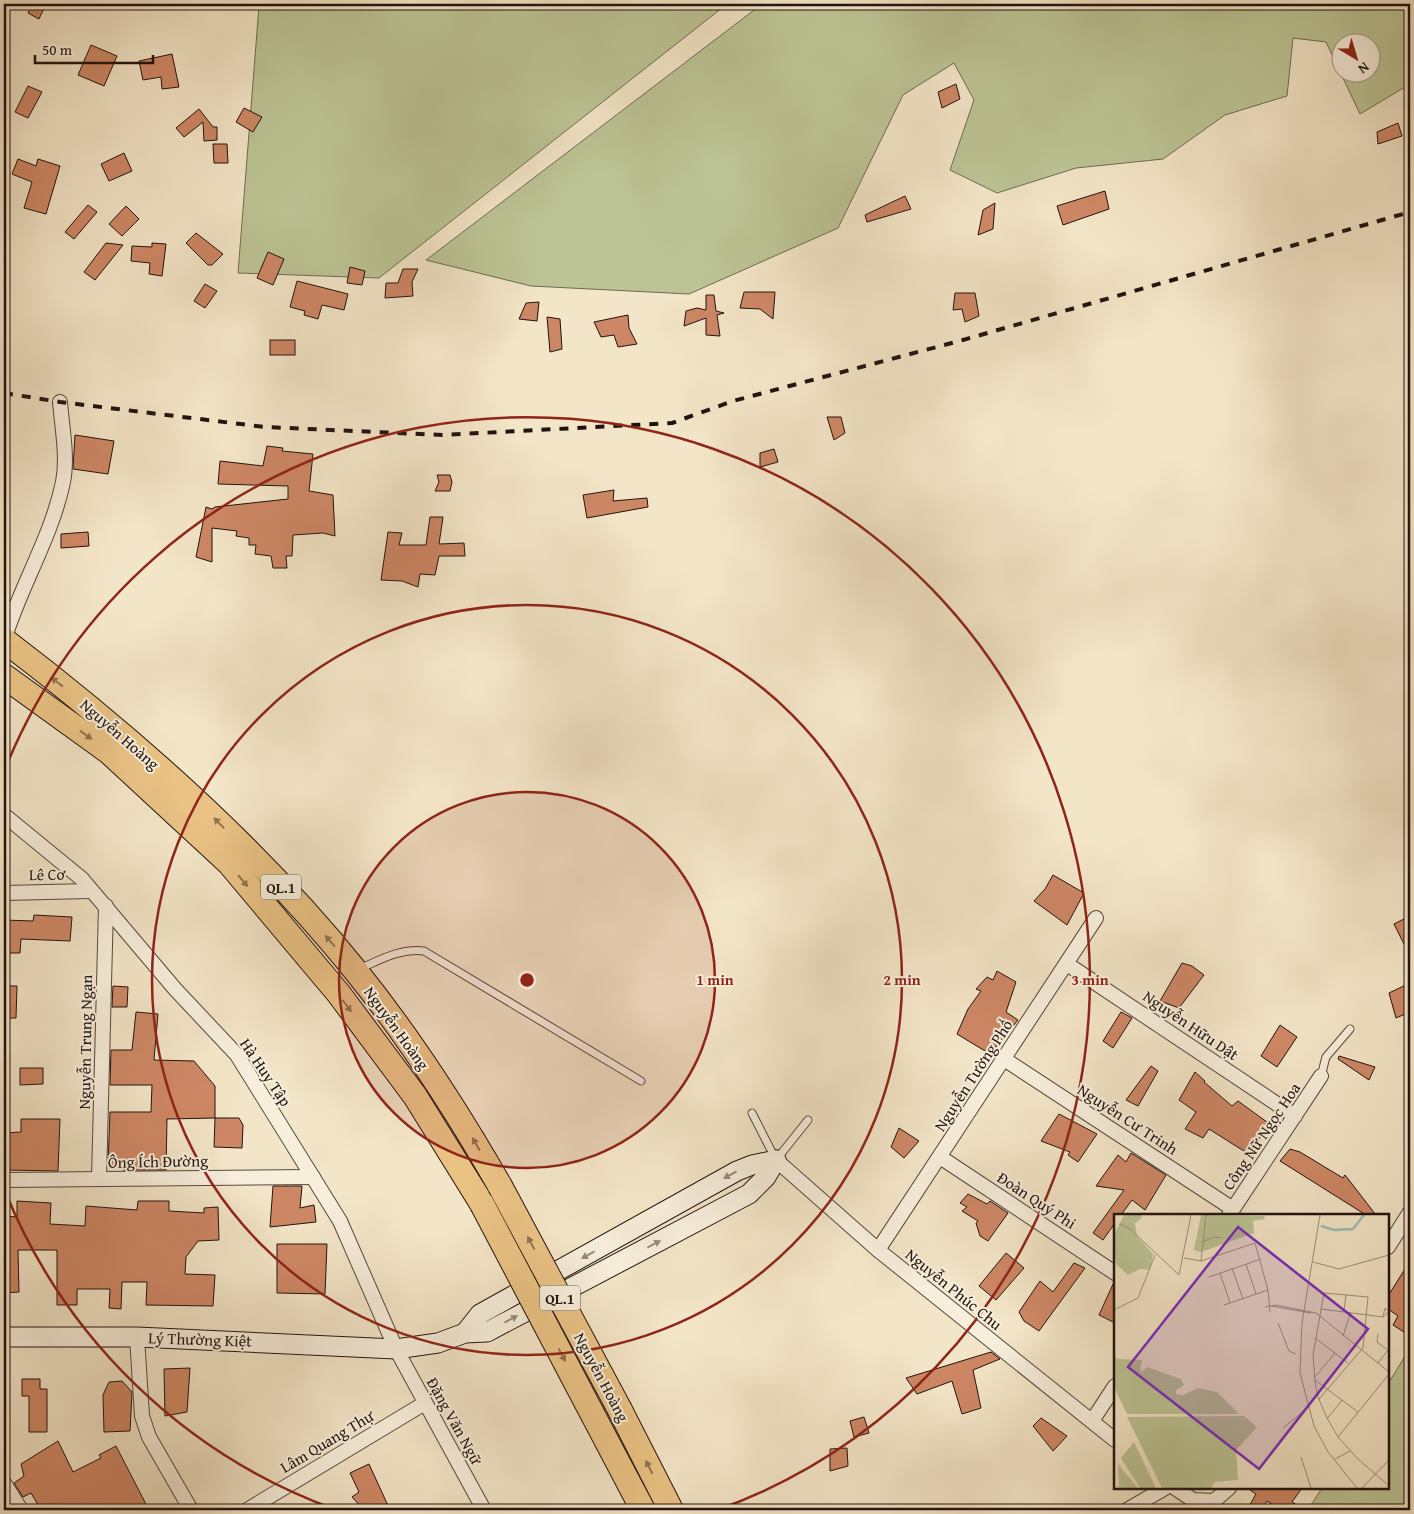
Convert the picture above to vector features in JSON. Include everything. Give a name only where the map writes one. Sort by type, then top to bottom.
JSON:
[{"type":"highway","name":"Nguyễn Hoàng","points":[[4,640],[93,710],[198,802],[294,901],[356,970],[464,1123],[500,1186],[620,1410],[671,1510]]},
{"type":"highway","name":"Nguyễn Hoàng","points":[[4,676],[109,752],[229,863],[350,1010],[414,1096],[482,1204],[643,1510]]},
{"type":"street","points":[[4,640],[63,482],[65,467],[60,402]]},
{"type":"street","name":"Hà Huy Tập","points":[[4,815],[82,879],[90,891],[106,906],[175,989],[237,1055],[340,1221],[396,1349]]},
{"type":"street","name":"Lê Cơ","points":[[4,893],[90,891]]},
{"type":"street","name":"Nguyễn Trung Ngạn","points":[[99,1179],[106,906]]},
{"type":"street","name":"Nguyễn Tường Phổ","points":[[878,1250],[1096,918]]},
{"type":"street","name":"Nguyễn Hữu Dật","points":[[1067,964],[1295,1116]]},
{"type":"street","name":"Nguyễn Cư Trinh","points":[[1004,1059],[1231,1212]]},
{"type":"street","name":"Công Nữ Ngọc Hoa","points":[[1231,1212],[1321,1076]]},
{"type":"street","name":"Đoàn Quý Phi","points":[[940,1157],[1114,1272]]},
{"type":"street","points":[[465,1333],[480,1314],[737,1171],[752,1165],[776,1160]]},
{"type":"street","name":"Nguyễn Phúc Chu","points":[[776,1160],[878,1250],[1114,1439]]},
{"type":"street","name":"Lý Thường Kiệt","points":[[4,1337],[137,1337],[396,1349],[438,1343],[465,1333],[487,1332],[749,1194],[766,1177],[776,1160]]},
{"type":"street","name":"Ông Ích Đường","points":[[4,1180],[313,1177]]},
{"type":"street","points":[[1389,1245],[1410,1212]]},
{"type":"street","points":[[613,1241],[622,1260]]},
{"type":"street","points":[[137,1337],[142,1416],[149,1437],[191,1510]]},
{"type":"street","name":"Đặng Văn Ngữ","points":[[396,1349],[484,1510]]},
{"type":"street","points":[[1092,1421],[1114,1388]]},
{"type":"street","name":"Lâm Quang Thự","points":[[246,1510],[261,1506],[425,1403]]},
{"type":"street","points":[[4,1483],[21,1510]]},
{"type":"street","points":[[1127,1510],[1163,1489]]},
{"type":"street","points":[[1176,1489],[1193,1500],[1214,1501],[1229,1489]]},
{"type":"lane","points":[[356,970],[396,952],[424,951],[641,1081]]},
{"type":"lane","points":[[1321,1076],[1326,1057],[1350,1029]]},
{"type":"lane","points":[[752,1113],[776,1160],[808,1120]]},
{"type":"green space","points":[[257,4],[727,4],[379,278],[238,273],[259,6]]},
{"type":"green space","points":[[762,4],[1410,4],[1410,84],[1360,114],[1345,82],[1382,82],[1382,32],[1332,32],[1332,55],[1326,42],[1293,38],[1287,96],[1225,115],[1163,159],[1076,168],[997,193],[950,170],[974,100],[954,63],[903,95],[838,228],[689,294],[531,286],[426,260]]},
{"type":"green space","points":[[1410,1348],[1410,1510],[1308,1510],[1321,1489],[1389,1489],[1389,1382]]},
{"type":"building","points":[[32,4],[46,4],[39,19],[28,13]]},
{"type":"building","points":[[91,45],[117,56],[104,86],[78,75]]},
{"type":"building","points":[[172,54],[179,87],[162,89],[161,77],[143,80],[139,61]]},
{"type":"building","points":[[956,84],[960,99],[942,108],[938,92]]},
{"type":"building","points":[[28,86],[42,92],[28,118],[15,112]]},
{"type":"building","points":[[244,108],[262,117],[253,132],[236,122]]},
{"type":"building","points":[[199,109],[213,127],[217,127],[217,140],[204,141],[203,122],[184,137],[176,128]]},
{"type":"building","points":[[1398,123],[1402,136],[1378,144],[1377,132]]},
{"type":"building","points":[[213,144],[227,144],[228,163],[214,163]]},
{"type":"building","points":[[124,153],[132,171],[109,181],[101,164]]},
{"type":"building","points":[[18,159],[36,166],[38,159],[60,166],[46,214],[24,208],[32,182],[12,174]]},
{"type":"building","points":[[1105,191],[1109,209],[1063,225],[1057,206]]},
{"type":"building","points":[[905,196],[911,209],[867,222],[865,215]]},
{"type":"building","points":[[995,203],[993,229],[978,235],[983,210]]},
{"type":"building","points":[[88,205],[97,212],[74,239],[65,232]]},
{"type":"building","points":[[126,206],[139,219],[122,236],[109,224]]},
{"type":"building","points":[[196,233],[223,254],[212,265],[208,265],[186,243]]},
{"type":"building","points":[[106,243],[123,245],[95,280],[84,272]]},
{"type":"building","points":[[152,243],[166,244],[162,276],[149,274],[150,263],[131,261],[132,246],[152,247]]},
{"type":"building","points":[[268,252],[284,259],[273,285],[257,278]]},
{"type":"building","points":[[350,267],[365,271],[362,285],[347,283]]},
{"type":"building","points":[[403,269],[418,269],[412,282],[413,296],[385,298],[386,283],[398,283]]},
{"type":"building","points":[[297,281],[348,294],[344,310],[322,305],[318,319],[304,315],[305,311],[290,307]]},
{"type":"building","points":[[205,284],[217,291],[205,308],[194,301]]},
{"type":"building","points":[[744,292],[775,292],[773,319],[760,309],[740,308]]},
{"type":"building","points":[[955,293],[975,293],[979,316],[965,322],[962,309],[953,310]]},
{"type":"building","points":[[706,295],[714,295],[716,311],[724,313],[717,315],[720,336],[706,335],[706,318],[684,326],[686,311],[697,308],[706,310]]},
{"type":"building","points":[[539,302],[537,321],[519,319],[526,303]]},
{"type":"building","points":[[628,315],[629,328],[637,344],[618,347],[614,335],[601,337],[594,322]]},
{"type":"building","points":[[547,317],[560,319],[562,349],[550,352]]},
{"type":"building","points":[[270,340],[295,340],[295,355],[270,355]]},
{"type":"building","points":[[827,417],[841,417],[845,433],[834,440]]},
{"type":"building","points":[[75,435],[114,441],[108,474],[73,469]]},
{"type":"building","points":[[267,446],[283,448],[282,451],[313,454],[309,491],[333,495],[335,536],[323,533],[293,535],[292,556],[286,556],[287,568],[273,568],[271,556],[255,554],[256,545],[249,545],[249,538],[236,536],[237,531],[212,528],[212,562],[196,557],[206,507],[212,509],[215,507],[288,499],[288,486],[218,484],[220,461],[263,466]]},
{"type":"building","points":[[774,449],[778,462],[760,467],[760,453]]},
{"type":"building","points":[[437,475],[450,475],[452,482],[450,491],[435,491],[439,482]]},
{"type":"building","points":[[614,490],[613,501],[647,498],[648,507],[587,518],[583,495]]},
{"type":"building","points":[[430,517],[443,517],[439,544],[464,543],[465,556],[439,556],[435,575],[420,574],[418,587],[402,581],[381,580],[388,532],[402,533],[399,545],[426,545]]},
{"type":"building","points":[[88,532],[89,546],[61,548],[61,534]]},
{"type":"building","points":[[1053,875],[1084,893],[1067,925],[1034,901],[1045,889]]},
{"type":"building","points":[[34,915],[72,917],[70,941],[21,939],[20,953],[4,953],[4,920],[33,921]]},
{"type":"building","points":[[1410,916],[1410,956],[1394,924]]},
{"type":"building","points":[[1182,963],[1192,966],[1204,975],[1179,1008],[1160,1001]]},
{"type":"building","points":[[997,971],[1016,982],[1006,1012],[1018,1020],[990,1054],[957,1034],[968,1009],[981,991],[976,989],[987,977],[993,980]]},
{"type":"building","points":[[1410,983],[1410,1012],[1396,1018],[1389,993]]},
{"type":"building","points":[[4,986],[17,986],[16,1018],[4,1018]]},
{"type":"building","points":[[113,986],[128,987],[127,1007],[112,1007]]},
{"type":"building","points":[[136,1012],[158,1014],[154,1060],[194,1061],[215,1086],[215,1118],[167,1119],[166,1170],[123,1170],[123,1165],[108,1165],[110,1112],[151,1112],[152,1085],[110,1085],[111,1050],[132,1050]]},
{"type":"building","points":[[1121,1012],[1132,1018],[1113,1048],[1103,1041]]},
{"type":"building","points":[[1280,1025],[1297,1037],[1277,1067],[1261,1056]]},
{"type":"building","points":[[1339,1056],[1375,1067],[1369,1080],[1338,1059]]},
{"type":"building","points":[[1151,1066],[1158,1071],[1138,1106],[1126,1100]]},
{"type":"building","points":[[20,1068],[43,1068],[43,1084],[20,1085]]},
{"type":"building","points":[[1195,1072],[1232,1106],[1238,1101],[1271,1125],[1247,1153],[1209,1129],[1203,1138],[1185,1129],[1196,1112],[1179,1100]]},
{"type":"building","points":[[1059,1114],[1097,1134],[1078,1162],[1068,1155],[1070,1152],[1041,1141]]},
{"type":"building","points":[[215,1118],[239,1118],[243,1125],[242,1148],[214,1147]]},
{"type":"building","points":[[21,1119],[60,1119],[58,1171],[4,1170],[4,1133],[21,1132]]},
{"type":"building","points":[[899,1128],[919,1141],[904,1158],[891,1147]]},
{"type":"building","points":[[1290,1149],[1300,1152],[1343,1178],[1345,1175],[1375,1214],[1364,1214],[1280,1161]]},
{"type":"building","points":[[1131,1153],[1166,1175],[1145,1210],[1132,1200],[1122,1214],[1114,1214],[1114,1224],[1103,1240],[1093,1233],[1124,1190],[1096,1186],[1118,1155],[1126,1162]]},
{"type":"building","points":[[273,1186],[302,1186],[300,1208],[314,1205],[316,1222],[270,1227]]},
{"type":"building","points":[[968,1194],[987,1204],[990,1201],[1008,1213],[988,1241],[980,1236],[976,1223],[978,1221],[962,1211],[967,1207],[960,1203]]},
{"type":"building","points":[[17,1201],[51,1203],[50,1224],[85,1226],[86,1206],[137,1210],[138,1201],[169,1201],[169,1211],[204,1213],[204,1208],[218,1207],[219,1240],[198,1241],[186,1257],[185,1274],[215,1275],[213,1306],[146,1305],[147,1282],[122,1282],[121,1309],[109,1308],[110,1289],[77,1289],[77,1305],[57,1305],[57,1250],[18,1250],[19,1292],[4,1293],[4,1216],[17,1217]]},
{"type":"building","points":[[277,1244],[327,1244],[325,1294],[277,1293]]},
{"type":"building","points":[[1006,1253],[1024,1268],[996,1300],[979,1286]]},
{"type":"building","points":[[1410,1261],[1410,1336],[1393,1325],[1398,1316],[1389,1310],[1389,1294]]},
{"type":"building","points":[[1074,1263],[1085,1268],[1039,1331],[1024,1321],[1019,1312],[1040,1281],[1053,1292]]},
{"type":"building","points":[[1114,1282],[1114,1322],[1099,1315]]},
{"type":"building","points":[[991,1352],[1000,1359],[973,1370],[981,1408],[962,1414],[952,1381],[917,1394],[906,1378]]},
{"type":"building","points":[[190,1368],[187,1412],[165,1416],[164,1369]]},
{"type":"building","points":[[22,1379],[40,1379],[40,1389],[47,1389],[47,1432],[29,1432],[29,1396],[22,1396]]},
{"type":"building","points":[[122,1381],[132,1392],[130,1431],[104,1432],[103,1395],[109,1382]]},
{"type":"building","points":[[864,1417],[869,1433],[854,1437],[850,1421]]},
{"type":"building","points":[[1041,1418],[1067,1436],[1053,1451],[1033,1426]]},
{"type":"building","points":[[58,1441],[73,1472],[101,1458],[99,1455],[116,1446],[149,1510],[41,1510],[31,1493],[23,1497],[14,1483],[24,1476],[21,1464]]},
{"type":"building","points":[[847,1448],[848,1466],[830,1471],[830,1449]]},
{"type":"building","points":[[369,1464],[390,1510],[364,1510],[352,1497],[359,1492],[350,1473]]},
{"type":"building","points":[[1248,1489],[1301,1489],[1292,1502],[1305,1510],[1281,1510],[1267,1501],[1261,1510],[1247,1510],[1256,1494]]},
{"type":"railway","points":[[4,393],[60,402],[265,427],[442,435],[672,423],[733,401],[963,340],[1410,212]]}]
